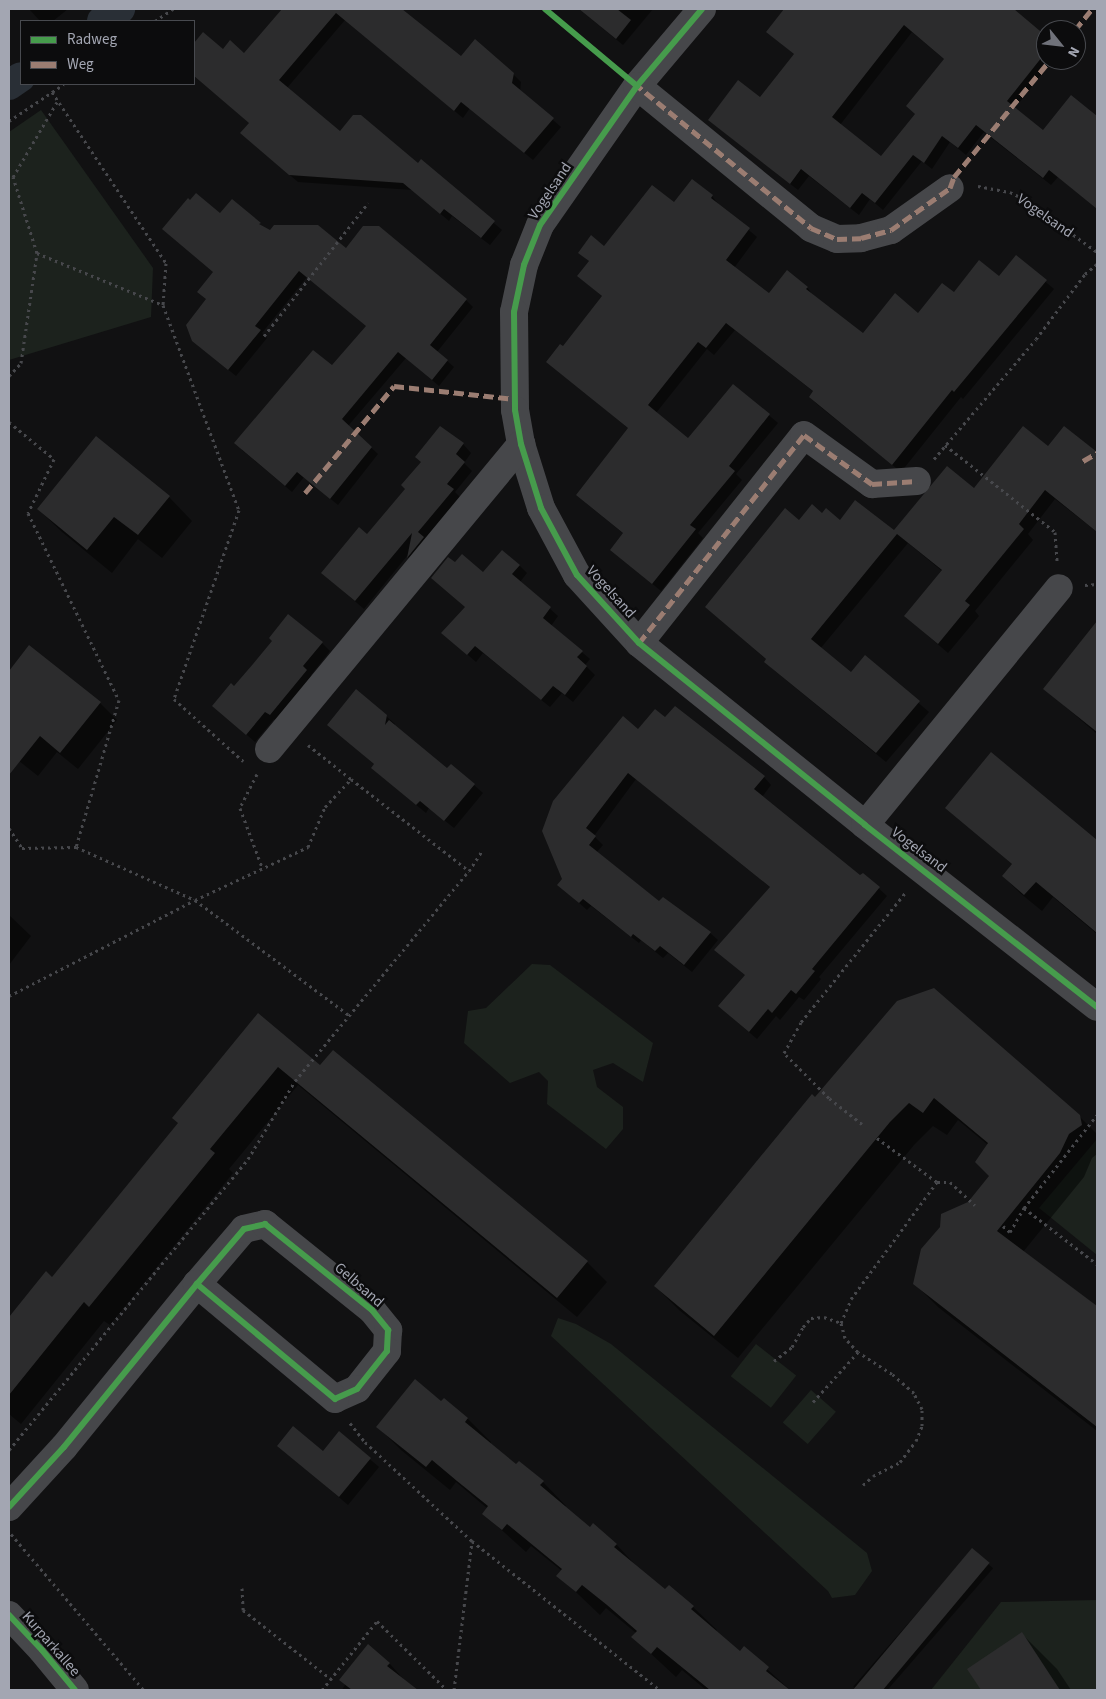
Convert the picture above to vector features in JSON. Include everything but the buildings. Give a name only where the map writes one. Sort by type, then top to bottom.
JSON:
[{"type":"street","name":"Vogelsand","points":[[702,9],[637,86],[540,225],[524,266],[514,312],[516,410],[521,444],[541,508],[577,575],[639,643],[865,825],[924,869],[1097,1007]]},
{"type":"street","points":[[637,86],[811,228],[837,238],[861,238],[891,230],[950,188]]},
{"type":"street","name":"Vogelsand","points":[[639,643],[804,435],[872,484],[917,481]]},
{"type":"street","points":[[269,749],[521,444]]},
{"type":"street","points":[[865,825],[1059,588]]},
{"type":"street","name":"Gelbsand","points":[[9,1507],[64,1447],[244,1229],[265,1224],[372,1310],[388,1330],[387,1351],[358,1389],[334,1399]]},
{"type":"street","points":[[197,1284],[334,1399]]},
{"type":"street","name":"Kurparkallee","points":[[9,1615],[42,1650],[75,1690]]},
{"type":"path","points":[[156,20],[173,9]]},
{"type":"path","points":[[9,121],[62,85]]},
{"type":"path","points":[[52,92],[166,263],[163,305],[239,510],[174,699],[192,718],[257,774],[240,808],[262,867]]},
{"type":"path","points":[[9,376],[21,364],[37,253],[13,177],[57,102]]},
{"type":"path","points":[[264,336],[368,203]]},
{"type":"path","points":[[37,253],[163,305]]},
{"type":"path","points":[[917,481],[1036,339],[1086,274],[1097,264]]},
{"type":"path","points":[[9,422],[54,459],[28,513],[119,700],[76,847]]},
{"type":"path","points":[[946,445],[1055,532],[1059,588],[1097,584]]},
{"type":"path","points":[[287,728],[469,871]]},
{"type":"path","points":[[9,996],[195,900],[308,847],[325,807],[351,779]]},
{"type":"path","points":[[9,828],[22,848],[76,847],[195,900],[349,1015]]},
{"type":"path","points":[[9,1450],[248,1159],[295,1081],[469,871],[482,851]]},
{"type":"path","points":[[862,1124],[829,1098],[784,1052],[801,1022],[924,869]]},
{"type":"path","points":[[1003,1226],[1010,1232],[1024,1208],[1097,1115]]},
{"type":"path","points":[[877,1138],[937,1182],[950,1182],[975,1204]]},
{"type":"path","points":[[862,1485],[873,1476],[900,1462],[916,1441],[922,1426],[922,1410],[914,1392],[892,1374],[858,1352],[845,1338],[841,1323],[851,1299],[937,1182]]},
{"type":"path","points":[[1024,1208],[1097,1264]]},
{"type":"path","points":[[774,1361],[792,1347],[803,1327],[811,1318],[824,1317],[841,1323]]},
{"type":"path","points":[[813,1402],[858,1352]]},
{"type":"path","points":[[334,1399],[365,1442],[472,1541],[660,1690]]},
{"type":"path","points":[[9,1532],[144,1690]]},
{"type":"path","points":[[454,1690],[472,1541]]},
{"type":"path","points":[[242,1588],[243,1610],[331,1679]]},
{"type":"path","points":[[322,1690],[377,1621],[447,1690]]},
{"type":"shaded area","points":[[41,110],[153,268],[151,317],[9,360],[9,132]]},
{"type":"shaded area","points":[[532,964],[550,965],[653,1043],[643,1082],[613,1063],[593,1070],[597,1087],[623,1107],[623,1129],[606,1149],[547,1104],[548,1081],[539,1072],[510,1083],[464,1043],[468,1011],[486,1008]]},
{"type":"shaded area","points":[[1097,1139],[1097,1255],[1039,1208]]},
{"type":"shaded area","points":[[558,1318],[576,1324],[611,1344],[867,1553],[872,1571],[855,1595],[832,1598],[828,1591],[551,1336]]},
{"type":"shaded area","points":[[756,1344],[796,1375],[771,1408],[731,1376]]},
{"type":"shaded area","points":[[811,1390],[836,1412],[808,1444],[783,1422]]},
{"type":"shaded area","points":[[1097,1600],[1097,1690],[931,1690],[1001,1602]]},
{"type":"waterway","points":[[104,20],[120,9]]},
{"type":"waterway","points":[[9,85],[20,78]]},
{"type":"marked path","points":[[1083,20],[1092,9]]},
{"type":"marked path","points":[[634,83],[811,228],[837,239],[861,238],[891,230],[950,188],[954,177],[1042,70]]},
{"type":"marked path","points":[[305,493],[394,386],[515,399]]},
{"type":"marked path","points":[[639,643],[804,435],[872,484],[917,481]]},
{"type":"marked path","points":[[1083,461],[1097,453]]},
{"type":"cycle path","points":[[545,9],[637,86]]},
{"type":"cycle path","points":[[702,9],[637,86],[540,225],[524,265],[514,312],[515,410],[521,444],[541,508],[577,575],[639,643],[865,825],[1097,1007]]},
{"type":"cycle path","points":[[9,1507],[64,1447],[197,1284],[244,1229],[265,1224],[372,1310],[388,1330],[387,1351],[357,1389],[335,1399],[197,1284]]},
{"type":"cycle path","points":[[9,1615],[42,1650],[75,1690]]}]
